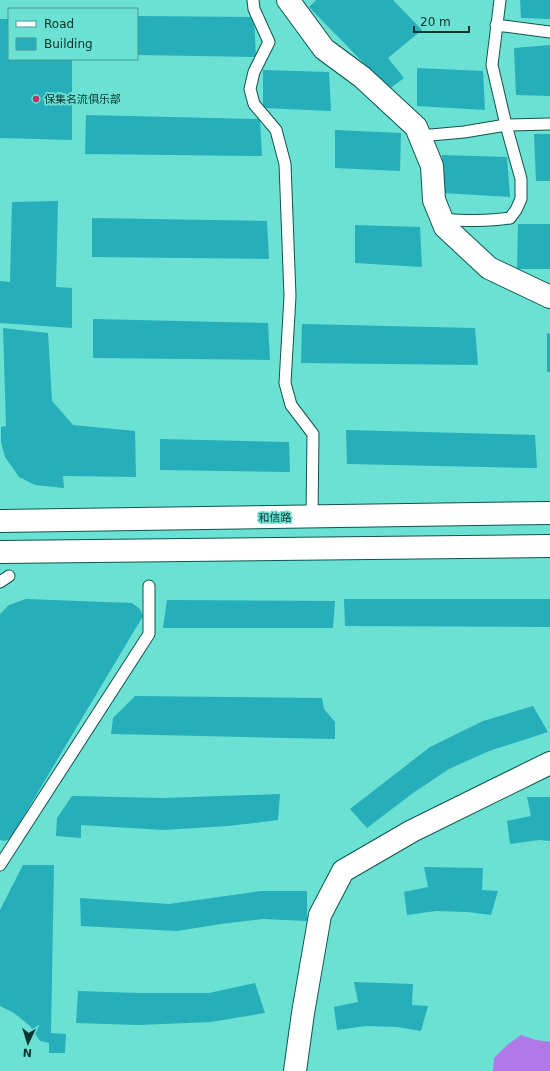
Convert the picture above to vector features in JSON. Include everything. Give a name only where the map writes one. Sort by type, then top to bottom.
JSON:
[{"type":"street","points":[[288,0],[324,49],[362,77],[416,127],[432,166],[434,200],[445,228],[489,268],[550,297]]},
{"type":"street","name":"和信路","points":[[0,521],[550,513]]},
{"type":"street","points":[[0,552],[550,546]]},
{"type":"street","points":[[295,1071],[303,1013],[320,915],[343,871],[412,831],[550,763]]},
{"type":"lane","points":[[253,0],[254,9],[269,42],[254,72],[250,89],[254,104],[276,130],[285,164],[290,296],[285,383],[291,405],[313,434],[312,517]]},
{"type":"lane","points":[[441,219],[469,222],[495,221],[510,218],[521,199],[520,179],[492,65],[500,0]]},
{"type":"lane","points":[[496,25],[550,32]]},
{"type":"lane","points":[[420,136],[464,132],[506,125],[550,124]]},
{"type":"lane","points":[[0,865],[149,634],[149,586]]},
{"type":"shaded area","points":[[521,1035],[536,1040],[550,1042],[550,1071],[493,1071],[494,1058],[507,1045]]},
{"type":"building","points":[[316,0],[393,0],[422,30],[388,58],[404,78],[389,89],[309,7]]},
{"type":"building","points":[[520,0],[550,0],[550,19],[521,18]]},
{"type":"building","points":[[138,16],[254,17],[256,57],[138,55]]},
{"type":"building","name":"保集名流俱乐部","points":[[0,19],[8,19],[8,60],[72,60],[72,140],[0,138]]},
{"type":"building","points":[[550,45],[550,96],[516,95],[514,48]]},
{"type":"building","points":[[417,68],[483,71],[485,110],[417,106]]},
{"type":"building","points":[[263,70],[329,72],[331,111],[263,108]]},
{"type":"building","points":[[86,115],[260,119],[262,156],[85,154]]},
{"type":"building","points":[[335,130],[401,133],[400,171],[335,168]]},
{"type":"building","points":[[534,134],[550,134],[550,181],[536,181]]},
{"type":"building","points":[[442,155],[507,157],[510,197],[442,193]]},
{"type":"building","points":[[58,201],[56,287],[72,288],[72,328],[0,323],[0,281],[10,282],[12,202]]},
{"type":"building","points":[[92,218],[267,221],[269,259],[92,257]]},
{"type":"building","points":[[518,224],[550,224],[550,269],[517,269]]},
{"type":"building","points":[[355,225],[420,227],[422,267],[355,263]]},
{"type":"building","points":[[93,319],[268,323],[270,360],[93,358]]},
{"type":"building","points":[[302,324],[475,328],[478,365],[301,363]]},
{"type":"building","points":[[3,328],[48,333],[52,401],[73,425],[135,431],[136,477],[63,476],[64,488],[35,485],[19,477],[5,457],[1,442],[1,427],[6,426]]},
{"type":"building","points":[[547,333],[550,334],[550,372],[547,372]]},
{"type":"building","points":[[346,430],[535,435],[537,468],[347,464]]},
{"type":"building","points":[[160,439],[289,442],[290,472],[160,470]]},
{"type":"building","points":[[26,599],[132,603],[140,609],[143,616],[10,839],[4,841],[0,840],[0,614],[9,605]]},
{"type":"building","points":[[344,599],[550,599],[550,627],[345,626]]},
{"type":"building","points":[[167,600],[335,601],[333,628],[163,628]]},
{"type":"building","points":[[135,696],[322,698],[324,709],[335,722],[335,739],[111,734],[113,718]]},
{"type":"building","points":[[533,706],[548,732],[489,751],[449,769],[413,793],[367,828],[350,809],[430,747],[483,721]]},
{"type":"building","points":[[280,794],[278,820],[228,826],[163,830],[81,825],[81,838],[56,836],[57,818],[72,796],[164,798]]},
{"type":"building","points":[[527,797],[550,797],[550,841],[539,840],[510,844],[507,821],[531,816]]},
{"type":"building","points":[[23,865],[54,865],[51,1033],[66,1034],[65,1053],[49,1053],[49,1043],[40,1041],[30,1026],[14,1013],[0,1006],[0,910]]},
{"type":"building","points":[[424,867],[483,868],[482,890],[498,891],[491,915],[467,912],[436,911],[407,915],[404,892],[428,887]]},
{"type":"building","points":[[261,891],[307,891],[307,921],[263,919],[177,931],[81,926],[80,898],[169,904]]},
{"type":"building","points":[[354,982],[413,984],[412,1005],[428,1006],[421,1031],[397,1027],[366,1026],[337,1030],[334,1007],[358,1002]]},
{"type":"building","points":[[255,983],[265,1013],[211,1022],[138,1025],[76,1023],[78,991],[209,993]]},
{"type":"place","name":"保集名流俱乐部","points":[[36,99]]}]
